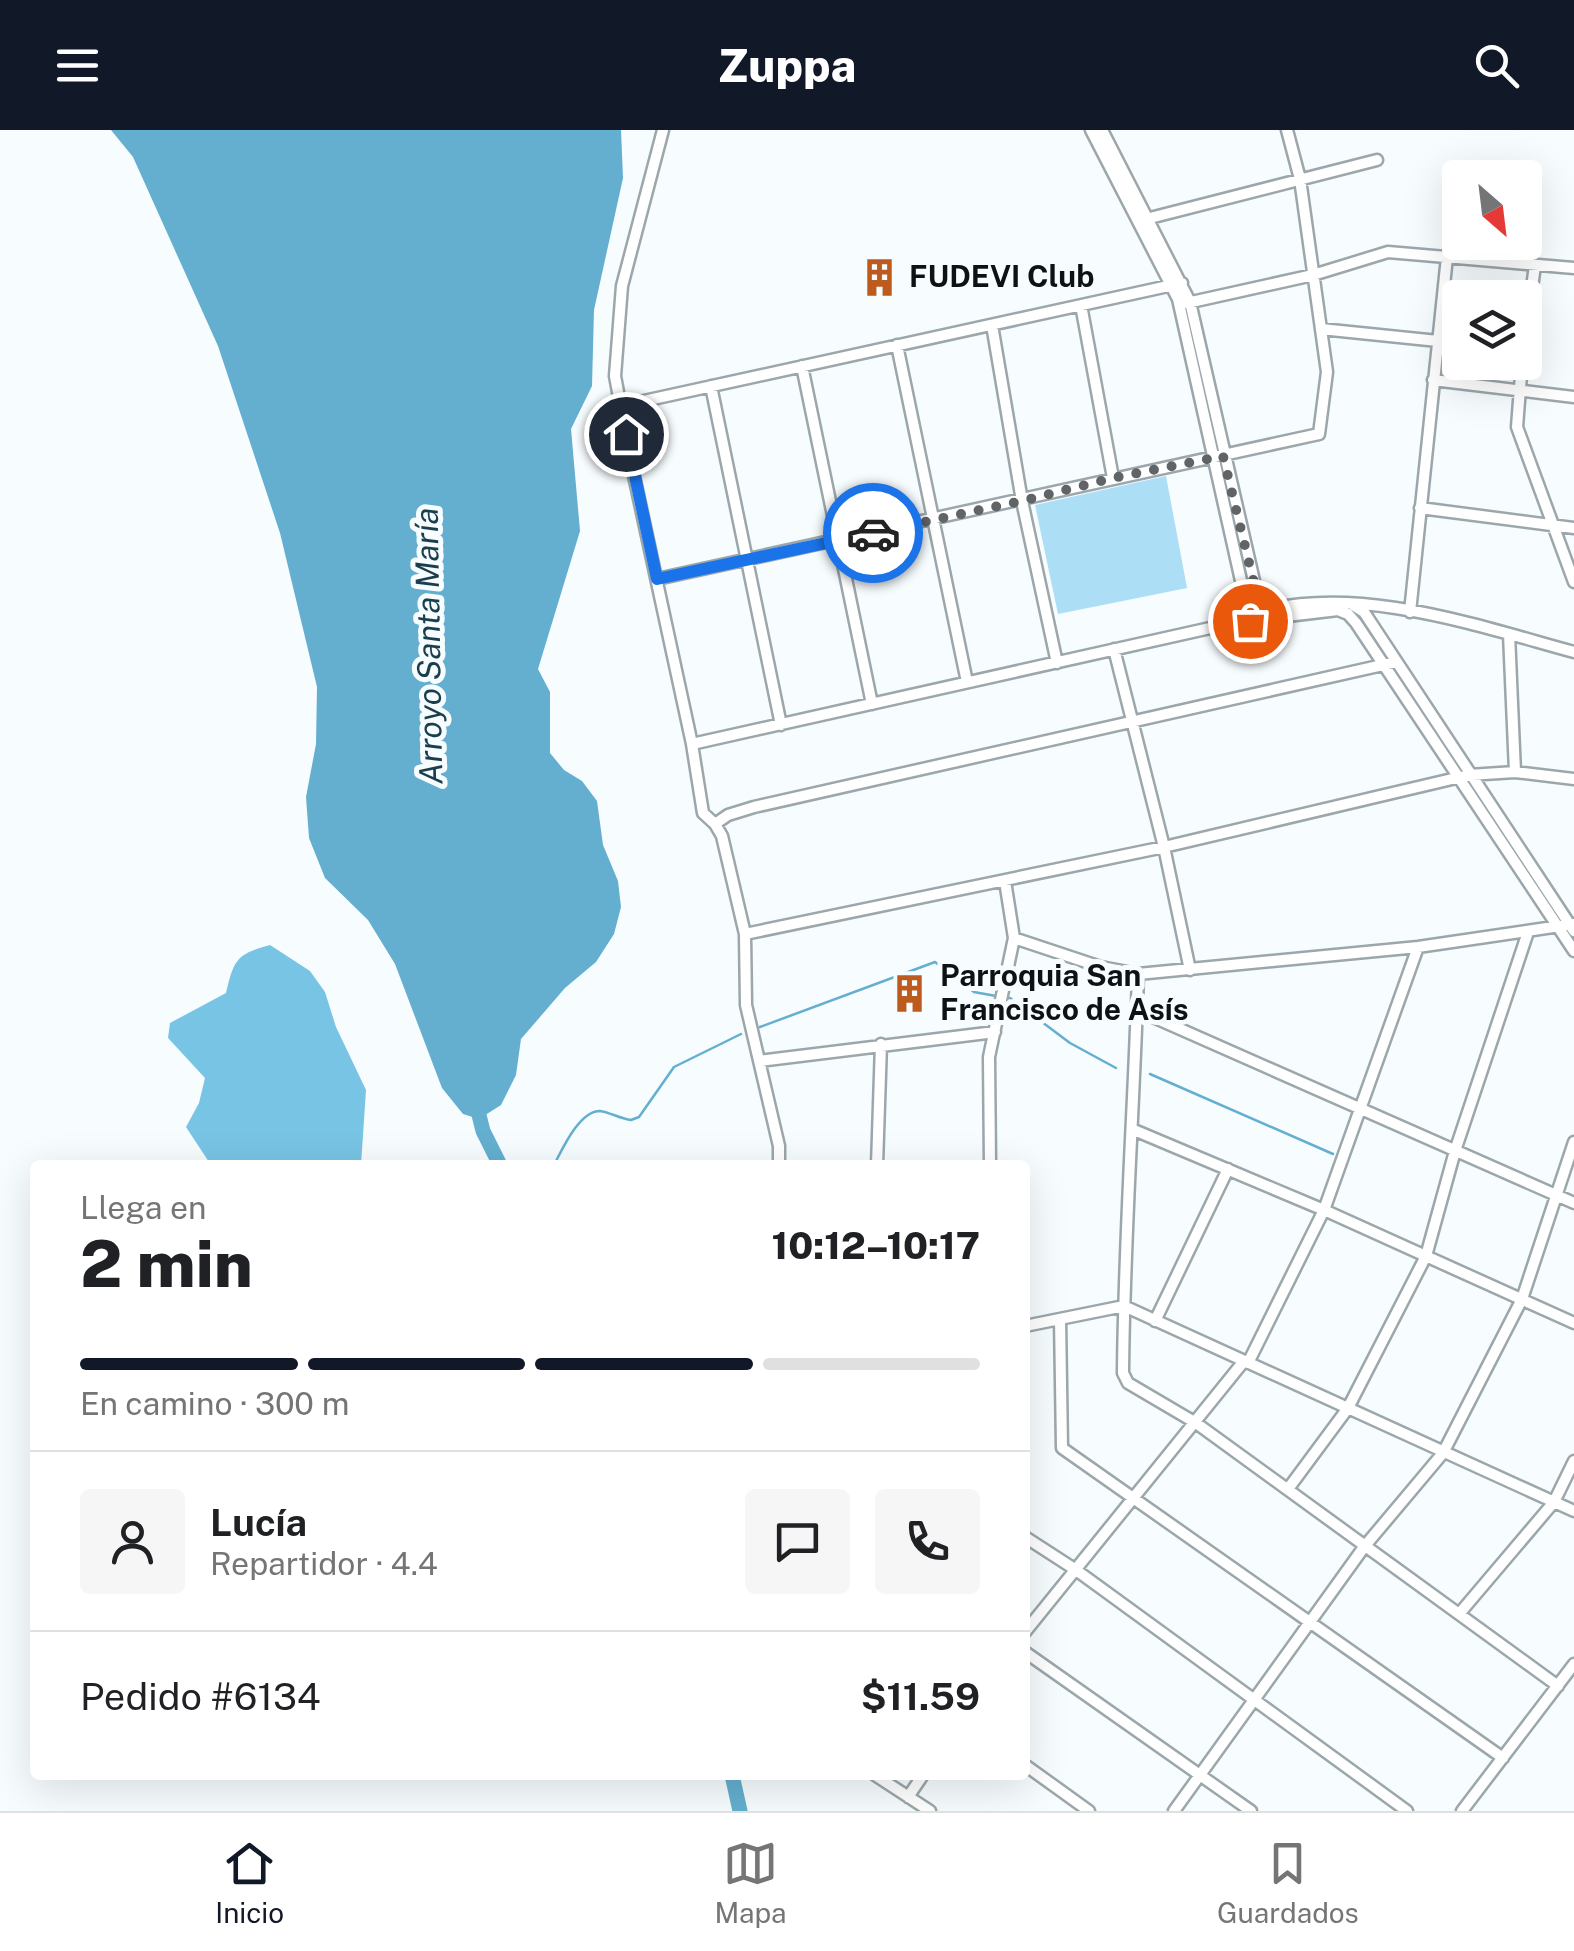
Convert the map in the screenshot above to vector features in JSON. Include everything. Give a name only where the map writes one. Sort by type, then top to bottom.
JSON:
[{"type":"street","points":[[663,130],[622,286],[616,376],[703,812],[716,824],[728,858],[746,934],[743,990],[779,1160]]},
{"type":"street","points":[[657,579],[1319,434],[1327,372],[1300,178],[1287,130]]},
{"type":"street","points":[[1100,131],[1185,303],[1256,617]]},
{"type":"street","points":[[1144,220],[1378,160]]},
{"type":"street","points":[[1185,303],[1313,275],[1388,252],[1442,257]]},
{"type":"street","points":[[1410,612],[1447,260]]},
{"type":"street","points":[[1485,260],[1574,268]]},
{"type":"street","points":[[1534,280],[1536,264]]},
{"type":"street","points":[[621,406],[1178,284]]},
{"type":"street","points":[[1081,306],[1113,478]]},
{"type":"street","points":[[992,325],[1022,501],[1056,663]]},
{"type":"street","points":[[1321,328],[1438,341]]},
{"type":"street","points":[[897,345],[967,682]]},
{"type":"street","points":[[802,366],[872,704]]},
{"type":"street","points":[[1434,380],[1574,397]]},
{"type":"street","points":[[1520,380],[1516,427],[1574,582]]},
{"type":"street","points":[[711,386],[781,725]]},
{"type":"street","points":[[1420,508],[1574,528]]},
{"type":"street","points":[[692,744],[1304,604],[1362,603],[1574,652]]},
{"type":"street","points":[[1354,605],[1364,612],[1464,776]]},
{"type":"street","points":[[1256,617],[1338,610],[1348,614],[1569,927],[1574,952]]},
{"type":"street","points":[[1509,634],[1515,772]]},
{"type":"street","points":[[1114,649],[1164,846],[1190,970]]},
{"type":"street","points":[[716,824],[728,814],[754,806],[1396,662]]},
{"type":"street","points":[[746,934],[1005,881],[1464,776],[1515,772],[1574,779]]},
{"type":"street","points":[[990,1160],[989,1057],[1014,938],[1005,881]]},
{"type":"street","points":[[1014,938],[1101,967],[1138,974],[1418,947],[1569,927]]},
{"type":"street","points":[[1288,1489],[1348,1408],[1426,1256],[1455,1151],[1528,932]]},
{"type":"street","points":[[1030,1626],[1246,1362],[1324,1210],[1418,947]]},
{"type":"street","points":[[1138,974],[1124,1306],[1123,1373],[1128,1383],[1196,1422],[1558,1686]]},
{"type":"street","points":[[1137,1010],[1574,1203]]},
{"type":"street","points":[[759,1062],[994,1032]]},
{"type":"street","points":[[877,1160],[881,1044]]},
{"type":"street","points":[[1134,1130],[1574,1322]]},
{"type":"street","points":[[1174,1811],[1364,1546],[1443,1453],[1522,1298],[1574,1142]]},
{"type":"street","points":[[1156,1321],[1228,1169]]},
{"type":"street","points":[[1030,1325],[1124,1306],[1574,1511]]},
{"type":"street","points":[[1060,1319],[1062,1448],[1503,1758]]},
{"type":"street","points":[[1459,1614],[1554,1502],[1574,1460]]},
{"type":"street","points":[[1030,1540],[1407,1811]]},
{"type":"street","points":[[1030,1655],[1251,1811]]},
{"type":"street","points":[[1462,1811],[1574,1664]]},
{"type":"street","points":[[1030,1769],[1089,1811]]},
{"type":"street","points":[[882,1780],[930,1811]]},
{"type":"street","points":[[908,1797],[920,1780]]},
{"type":"shaded area","points":[[1166,476],[1187,588],[1058,614],[1035,505]]},
{"type":"shaded area","points":[[270,945],[310,971],[325,992],[336,1027],[366,1090],[361,1160],[208,1160],[186,1127],[199,1103],[205,1078],[168,1038],[170,1023],[226,993],[238,960]]},
{"type":"water","points":[[111,130],[621,130],[623,178],[594,310],[592,386],[571,429],[580,531],[538,669],[550,692],[550,753],[564,770],[582,781],[597,801],[603,845],[618,881],[621,907],[614,934],[596,962],[565,988],[521,1039],[516,1075],[501,1105],[479,1119],[463,1114],[442,1088],[395,964],[368,920],[325,878],[309,838],[306,797],[316,744],[317,687],[280,533],[218,346],[133,157]]},
{"type":"waterway","points":[[760,1027],[935,962],[974,992],[996,996]]},
{"type":"waterway","points":[[1010,998],[1070,1043],[1116,1068]]},
{"type":"waterway","points":[[557,1160],[585,1117],[600,1111],[631,1120],[639,1117],[674,1067],[741,1034]]},
{"type":"waterway","points":[[1150,1074],[1333,1154]]},
{"type":"waterway","name":"Arroyo Santa María","points":[[475,1099],[483,1131],[498,1160]]},
{"type":"waterway","name":"Arroyo Santa María","points":[[733,1780],[740,1811]]},
{"type":"way so far","points":[[873,533],[1223,456],[1263,620],[1250,621]]},
{"type":"place","name":"FUDEVI Club","points":[[879,277]]},
{"type":"place","name":"Parroquia San Francisco de Asís","points":[[910,993]]},
{"type":"route","points":[[626,434],[657,579],[873,533]]}]
